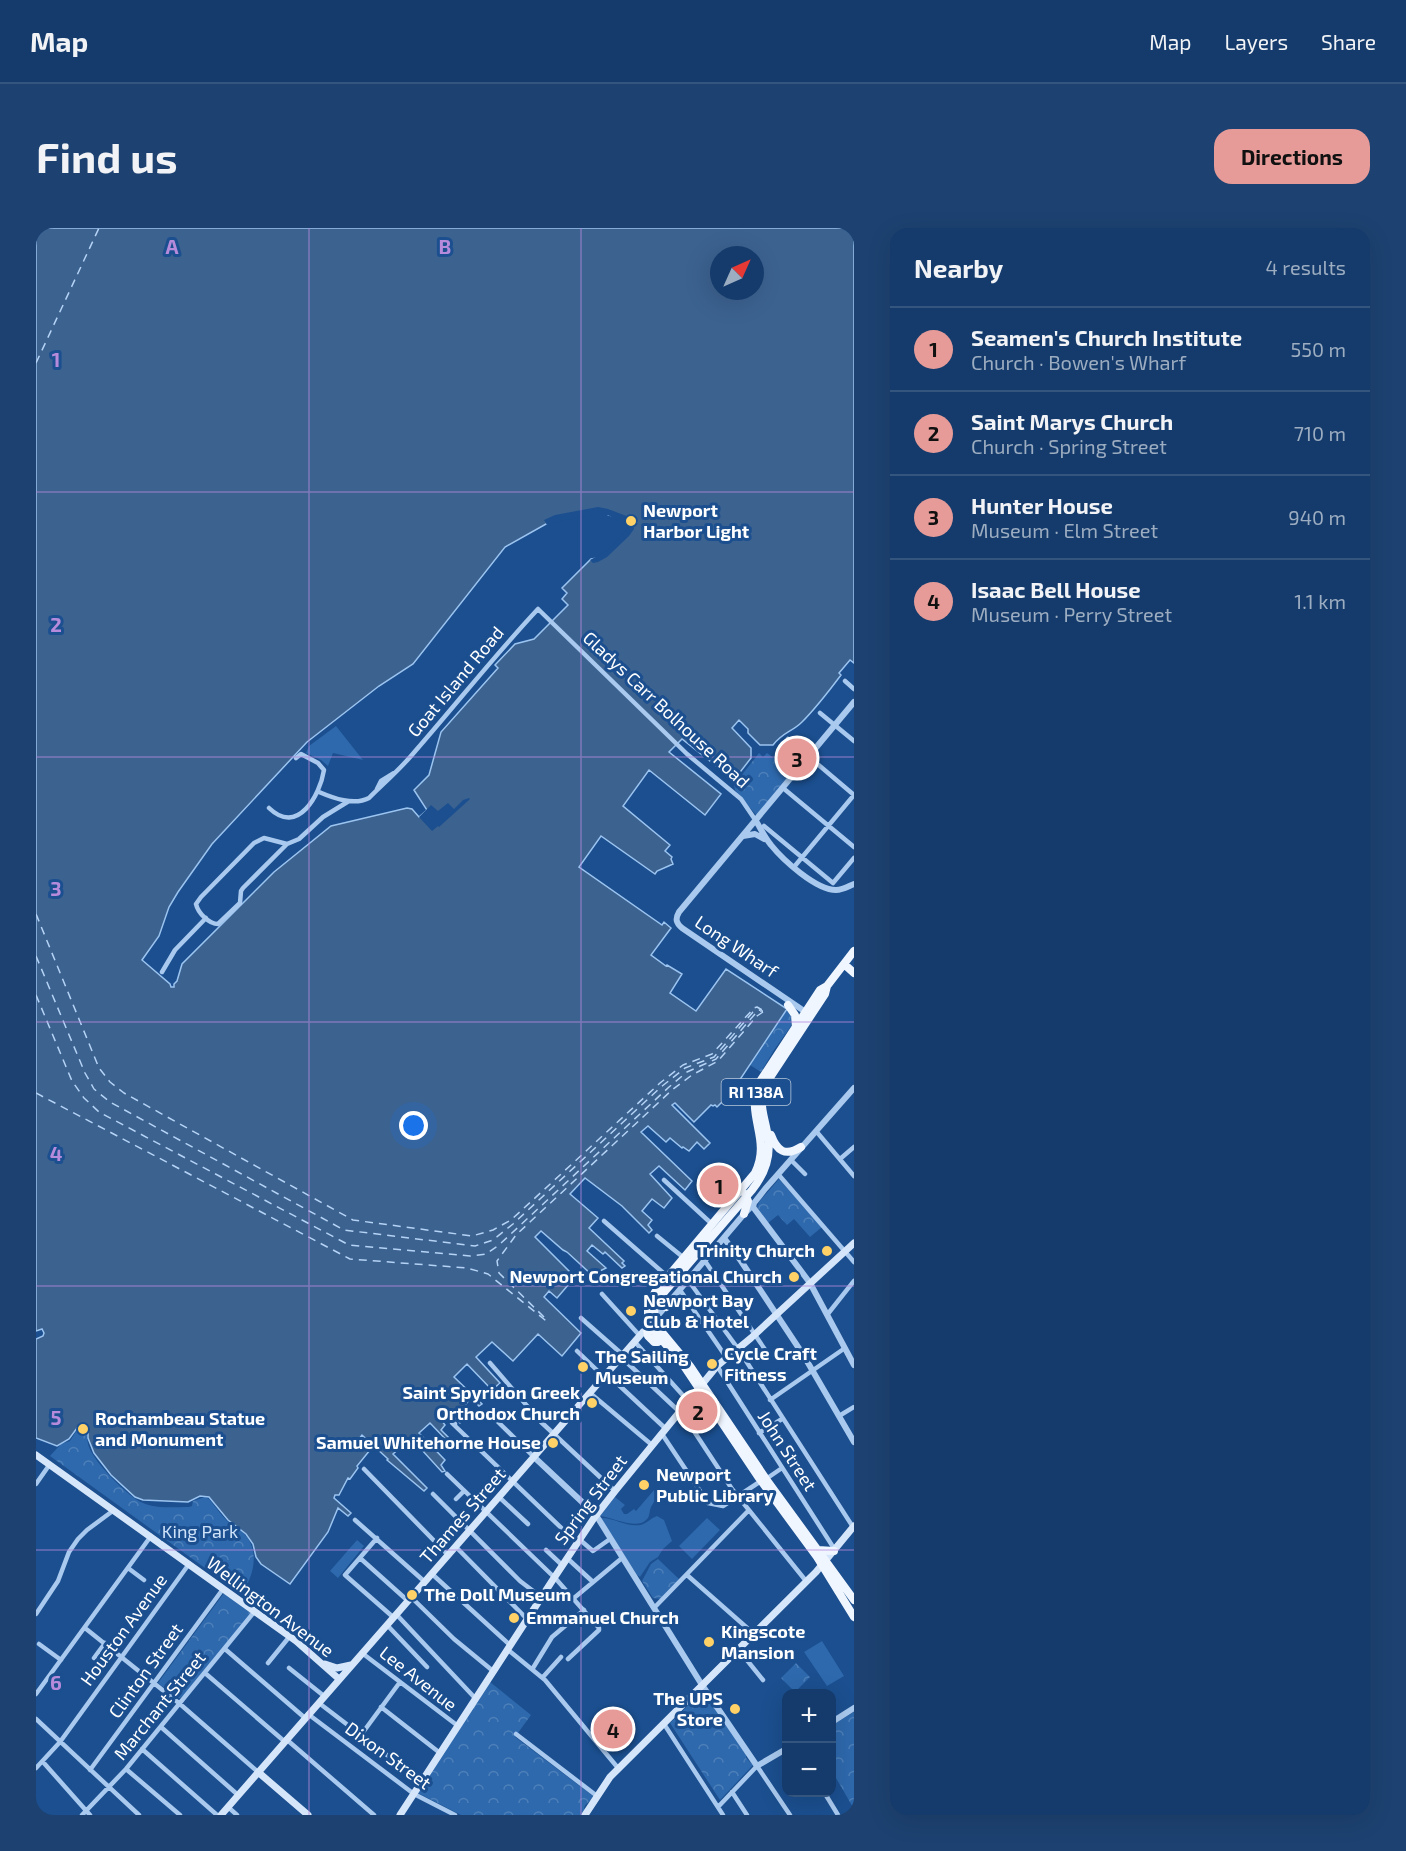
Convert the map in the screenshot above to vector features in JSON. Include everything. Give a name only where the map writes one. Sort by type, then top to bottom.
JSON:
[{"type":"main road","name":"RI 138A","points":[[656,1298],[744,1193],[760,1178],[767,1160],[768,1140],[762,1114],[762,1098],[766,1084],[820,990],[827,986],[854,951]]},
{"type":"main road","points":[[844,964],[854,973]]},
{"type":"main road","points":[[788,1005],[795,1016],[796,1028]]},
{"type":"main road","name":"RI 138A","points":[[656,1298],[668,1278],[713,1225],[717,1207],[744,1193],[759,1166],[762,1147],[755,1109],[758,1087],[807,1015]]},
{"type":"main road","points":[[762,1114],[776,1147],[791,1156]]},
{"type":"main road","points":[[759,1166],[767,1160],[791,1156],[801,1147]]},
{"type":"main road","points":[[744,1193],[748,1201],[744,1214]]},
{"type":"main road","name":"Spring Street","points":[[400,1815],[564,1561],[644,1453],[653,1446],[726,1357],[777,1314],[854,1243]]},
{"type":"main road","points":[[656,1298],[662,1306],[666,1307]]},
{"type":"main road","points":[[656,1298],[654,1309],[657,1330],[700,1386],[817,1557],[854,1600]]},
{"type":"main road","name":"Thames Street","points":[[219,1815],[634,1342],[640,1336],[657,1330]]},
{"type":"main road","name":"Wellington Avenue","points":[[36,1455],[290,1636],[339,1679]]},
{"type":"main road","points":[[764,1480],[818,1550],[854,1617]]},
{"type":"main road","points":[[585,1815],[618,1768],[807,1581],[853,1527]]},
{"type":"main road","points":[[818,1550],[834,1550]]},
{"type":"main road","points":[[320,1662],[337,1668],[351,1665]]},
{"type":"main road","points":[[258,1772],[308,1815]]},
{"type":"street","name":"Gladys Carr Bolhouse Road","points":[[538,609],[680,747],[741,799],[767,840],[794,867],[813,881],[834,890],[854,884]]},
{"type":"street","name":"Goat Island Road","points":[[206,918],[215,925],[218,924],[240,903],[243,888],[287,844],[299,839],[323,817],[350,801],[366,800],[378,789],[396,772],[504,645],[538,609]]},
{"type":"street","points":[[845,681],[854,689]]},
{"type":"street","points":[[743,836],[854,702]]},
{"type":"street","points":[[820,713],[854,741]]},
{"type":"street","points":[[788,739],[854,795],[794,867]]},
{"type":"street","points":[[269,808],[281,816],[296,817],[310,805],[319,792],[324,770],[318,763],[301,754],[296,758]]},
{"type":"street","points":[[783,788],[854,847]]},
{"type":"street","points":[[319,792],[350,801]]},
{"type":"street","points":[[764,826],[833,883],[854,858]]},
{"type":"street","points":[[743,836],[755,834],[767,840]]},
{"type":"street","name":"Long Wharf","points":[[743,836],[679,912],[676,920],[682,928],[807,1015]]},
{"type":"street","points":[[162,972],[175,950],[206,918],[196,906],[197,901],[260,839],[287,844]]},
{"type":"street","name":"Long Wharf","points":[[782,996],[788,1005],[807,1015]]},
{"type":"street","points":[[801,1147],[854,1088]]},
{"type":"street","points":[[816,1131],[854,1176]]},
{"type":"street","points":[[840,1159],[854,1147]]},
{"type":"street","points":[[791,1156],[805,1174]]},
{"type":"street","name":"Thames Street","points":[[657,1330],[666,1307],[744,1214],[753,1207],[791,1156]]},
{"type":"street","points":[[778,1174],[854,1262]]},
{"type":"street","points":[[664,1180],[713,1225]]},
{"type":"street","points":[[753,1207],[810,1283],[854,1365]]},
{"type":"street","points":[[604,1221],[668,1278]]},
{"type":"street","points":[[657,1236],[684,1258]]},
{"type":"street","points":[[724,1238],[777,1314],[854,1442]]},
{"type":"street","points":[[705,1261],[768,1354]]},
{"type":"street","points":[[688,1280],[738,1348],[853,1527]]},
{"type":"street","points":[[827,1315],[854,1281]]},
{"type":"street","points":[[680,1290],[726,1357]]},
{"type":"street","points":[[602,1294],[640,1336]]},
{"type":"street","points":[[581,1318],[680,1412],[738,1496],[807,1581]]},
{"type":"street","points":[[634,1342],[688,1401]]},
{"type":"street","points":[[770,1400],[845,1348]]},
{"type":"street","points":[[577,1351],[664,1432],[705,1500],[710,1504],[721,1506],[782,1468]]},
{"type":"street","points":[[490,1363],[541,1422],[615,1491]]},
{"type":"street","name":"John Street","points":[[717,1366],[834,1550]]},
{"type":"street","points":[[590,1393],[653,1446]]},
{"type":"street","points":[[839,1416],[854,1407]]},
{"type":"street","points":[[494,1418],[596,1515],[702,1684],[789,1815]]},
{"type":"street","points":[[759,1433],[782,1419]]},
{"type":"street","points":[[455,1424],[578,1541],[593,1551],[610,1539]]},
{"type":"street","points":[[36,1484],[50,1464]]},
{"type":"street","points":[[364,1469],[448,1555]]},
{"type":"street","points":[[447,1474],[574,1598],[598,1626],[599,1630],[568,1659]]},
{"type":"street","points":[[456,1499],[464,1491]]},
{"type":"street","points":[[433,1494],[520,1581],[541,1597]]},
{"type":"street","points":[[499,1497],[528,1524]]},
{"type":"street","points":[[36,1614],[58,1581],[69,1552],[78,1539],[114,1510]]},
{"type":"street","points":[[654,1608],[749,1510]]},
{"type":"street","points":[[355,1520],[425,1581]]},
{"type":"street","points":[[36,1694],[151,1536]]},
{"type":"street","points":[[377,1538],[345,1575],[395,1616],[475,1698]]},
{"type":"street","points":[[456,1547],[527,1619]]},
{"type":"street","points":[[546,1550],[592,1582]]},
{"type":"street","points":[[360,1558],[493,1671]]},
{"type":"street","points":[[574,1598],[622,1558]]},
{"type":"street","name":"Houston Avenue","points":[[36,1768],[60,1742],[189,1564]]},
{"type":"street","points":[[128,1568],[144,1580]]},
{"type":"street","points":[[432,1574],[543,1677],[618,1768]]},
{"type":"street","points":[[687,1575],[754,1634]]},
{"type":"street","name":"Clinton Street","points":[[90,1770],[223,1589]]},
{"type":"street","points":[[533,1668],[552,1637],[584,1610]]},
{"type":"street","name":"Marchant Street","points":[[86,1814],[161,1727],[255,1611]]},
{"type":"street","points":[[387,1625],[427,1667]]},
{"type":"street","points":[[85,1628],[180,1704],[258,1772]]},
{"type":"street","points":[[268,1663],[290,1636]]},
{"type":"street","points":[[94,1658],[105,1643]]},
{"type":"street","points":[[39,1644],[61,1660]]},
{"type":"street","name":"Dixon Street","points":[[225,1649],[307,1716],[414,1794],[455,1815]]},
{"type":"street","points":[[738,1649],[763,1680]]},
{"type":"street","name":"Lee Avenue","points":[[362,1653],[458,1726]]},
{"type":"street","points":[[543,1677],[561,1657]]},
{"type":"street","points":[[289,1668],[361,1735],[422,1781]]},
{"type":"street","points":[[205,1673],[374,1815]]},
{"type":"street","points":[[36,1681],[42,1685]]},
{"type":"street","points":[[361,1735],[400,1682]]},
{"type":"street","points":[[381,1707],[440,1753]]},
{"type":"street","points":[[836,1719],[854,1708]]},
{"type":"street","points":[[36,1719],[139,1815]]},
{"type":"street","points":[[664,1724],[723,1815]]},
{"type":"street","points":[[161,1727],[238,1795]]},
{"type":"street","points":[[516,1734],[597,1796]]},
{"type":"street","points":[[142,1749],[219,1815]]},
{"type":"street","points":[[718,1807],[757,1766],[782,1751]]},
{"type":"street","points":[[43,1762],[86,1814]]},
{"type":"street","points":[[126,1769],[180,1815]]},
{"type":"street","points":[[732,1792],[747,1815]]},
{"type":"street","points":[[827,1797],[838,1815]]},
{"type":"street","points":[[228,1807],[237,1815]]},
{"type":"green space","points":[[336,726],[363,760],[333,753],[328,766],[306,753],[309,746]]},
{"type":"green space","points":[[759,753],[763,757],[767,753],[792,772],[757,816],[735,790],[734,785]]},
{"type":"green space","points":[[787,1009],[791,1014],[791,1026],[761,1072],[750,1065]]},
{"type":"green space","points":[[779,1179],[822,1227],[810,1237],[794,1219],[787,1225],[778,1215],[768,1223],[757,1207]]},
{"type":"green space","name":"King Park","points":[[79,1427],[88,1430],[88,1445],[92,1454],[121,1487],[137,1500],[154,1506],[189,1507],[192,1506],[193,1501],[205,1497],[227,1521],[244,1534],[253,1550],[254,1558],[252,1573],[241,1594],[50,1456],[61,1444],[70,1441]]},
{"type":"green space","points":[[654,1490],[654,1501],[648,1517],[642,1523],[630,1523],[600,1516],[615,1497],[625,1505],[621,1509],[624,1514],[634,1509],[636,1511]]},
{"type":"green space","points":[[657,1516],[664,1520],[672,1541],[658,1557],[650,1562],[640,1577],[600,1518],[635,1525]]},
{"type":"green space","points":[[707,1518],[720,1530],[692,1559],[679,1546]]},
{"type":"green space","points":[[357,1540],[364,1546],[338,1578],[330,1571]]},
{"type":"green space","points":[[658,1559],[679,1579],[660,1599],[653,1598],[642,1581],[651,1564]]},
{"type":"green space","points":[[224,1593],[251,1613],[184,1695],[177,1698],[158,1683]]},
{"type":"green space","points":[[822,1641],[844,1676],[827,1686],[804,1652]]},
{"type":"green space","points":[[796,1663],[810,1677],[798,1689],[792,1689],[781,1678]]},
{"type":"green space","points":[[490,1682],[531,1715],[515,1737],[593,1796],[585,1806],[582,1815],[461,1815],[418,1793]]},
{"type":"green space","points":[[703,1691],[746,1758],[753,1765],[720,1800],[670,1723]]},
{"type":"green space","points":[[854,1712],[854,1809],[836,1778],[836,1723]]},
{"type":"shaded area","points":[[36,228],[854,228],[854,663],[850,660],[812,711],[773,745],[760,745],[739,720],[732,728],[751,748],[751,758],[734,780],[682,739],[669,752],[721,794],[705,815],[649,770],[623,806],[670,845],[665,851],[672,857],[673,864],[655,874],[601,836],[579,867],[662,925],[664,922],[671,928],[651,955],[682,974],[670,993],[696,1011],[726,969],[787,1009],[731,1093],[717,1107],[711,1105],[694,1122],[675,1103],[672,1105],[710,1143],[704,1149],[697,1142],[689,1151],[670,1138],[666,1142],[648,1126],[641,1132],[692,1181],[685,1190],[659,1166],[650,1174],[672,1198],[664,1208],[652,1199],[642,1211],[652,1220],[648,1225],[652,1230],[649,1233],[622,1206],[585,1178],[570,1194],[598,1218],[589,1228],[624,1261],[622,1263],[625,1266],[622,1268],[605,1252],[603,1254],[592,1245],[587,1251],[606,1268],[592,1275],[541,1231],[535,1237],[575,1277],[557,1298],[549,1291],[544,1297],[581,1333],[562,1356],[538,1334],[513,1361],[492,1342],[476,1357],[500,1383],[492,1390],[467,1364],[454,1377],[482,1404],[479,1406],[471,1398],[465,1405],[471,1412],[460,1423],[454,1417],[450,1420],[442,1413],[438,1416],[445,1425],[441,1430],[458,1447],[455,1449],[430,1423],[419,1433],[445,1460],[441,1465],[445,1471],[442,1472],[411,1438],[393,1454],[427,1488],[424,1491],[362,1435],[359,1439],[370,1450],[350,1479],[348,1478],[339,1495],[335,1495],[334,1498],[351,1513],[348,1516],[338,1508],[328,1532],[290,1584],[261,1564],[246,1534],[228,1520],[209,1497],[200,1496],[188,1502],[143,1500],[135,1497],[111,1475],[94,1453],[88,1438],[88,1426],[85,1424],[80,1424],[69,1439],[57,1446],[36,1438],[36,1339],[43,1336],[42,1329],[36,1331]],"holes":[[[601,512],[625,521],[631,515],[637,522],[610,550],[598,558],[591,559],[562,588],[567,593],[562,599],[568,605],[534,639],[515,644],[495,665],[498,668],[441,732],[429,775],[414,790],[427,810],[419,817],[412,809],[407,808],[331,826],[274,872],[182,964],[174,987],[171,987],[142,960],[159,936],[169,907],[178,892],[212,844],[307,742],[379,686],[413,664],[505,547],[546,524],[561,519]]]},
{"type":"pier","points":[[598,507],[629,517],[631,515],[637,521],[629,536],[607,557],[593,563],[590,560],[610,548],[630,526],[633,521],[631,519],[623,524],[608,515],[594,515],[547,525],[544,520],[555,515]]},
{"type":"pier","points":[[469,798],[432,831],[419,817],[431,805],[438,811],[448,803],[454,809],[463,800]]},
{"type":"ferry route","points":[[36,363],[99,228]]},
{"type":"ferry route","points":[[36,914],[99,1068],[110,1082],[124,1093],[353,1220],[472,1236],[493,1230],[511,1220],[660,1083],[683,1065],[712,1054],[754,1008],[757,1007],[764,1011]]},
{"type":"ferry route","points":[[36,956],[85,1073],[94,1089],[110,1102],[344,1230],[475,1246],[493,1240],[513,1224],[661,1087],[685,1068],[714,1057],[753,1012],[760,1010]]},
{"type":"ferry route","points":[[36,995],[72,1081],[84,1098],[99,1112],[349,1245],[470,1256],[486,1254],[499,1245],[669,1087],[687,1072],[716,1059],[755,1014],[763,1011]]},
{"type":"ferry route","points":[[544,1317],[499,1273],[497,1261],[516,1235],[672,1090],[692,1075],[718,1061],[763,1012]]},
{"type":"ferry route","points":[[36,1093],[350,1259],[467,1268],[488,1274],[550,1324]]},
{"type":"place","name":"Newport Harbor Light","points":[[631,521]]},
{"type":"place","name":"Hunter House","points":[[797,758]]},
{"type":"place","name":"Seamen's Church Institute","points":[[719,1185]]},
{"type":"place","name":"Trinity Church","points":[[827,1251]]},
{"type":"place","name":"Newport Congregational Church","points":[[794,1277]]},
{"type":"place","name":"Newport Bay Club & Hotel","points":[[631,1311]]},
{"type":"place","name":"Cycle Craft Fitness","points":[[712,1364]]},
{"type":"place","name":"The Sailing Museum","points":[[583,1367]]},
{"type":"place","name":"Saint Spyridon Greek Orthodox Church","points":[[592,1403]]},
{"type":"place","name":"Saint Marys Church","points":[[698,1411]]},
{"type":"place","name":"Rochambeau Statue and Monument","points":[[83,1429]]},
{"type":"place","name":"Samuel Whitehorne House","points":[[553,1443]]},
{"type":"place","name":"Newport Public Library","points":[[644,1485]]},
{"type":"place","name":"The Doll Museum","points":[[412,1595]]},
{"type":"place","name":"Emmanuel Church","points":[[514,1618]]},
{"type":"place","name":"Kingscote Mansion","points":[[709,1642]]},
{"type":"place","name":"The UPS Store","points":[[735,1709]]},
{"type":"place","name":"Isaac Bell House","points":[[613,1729]]}]
